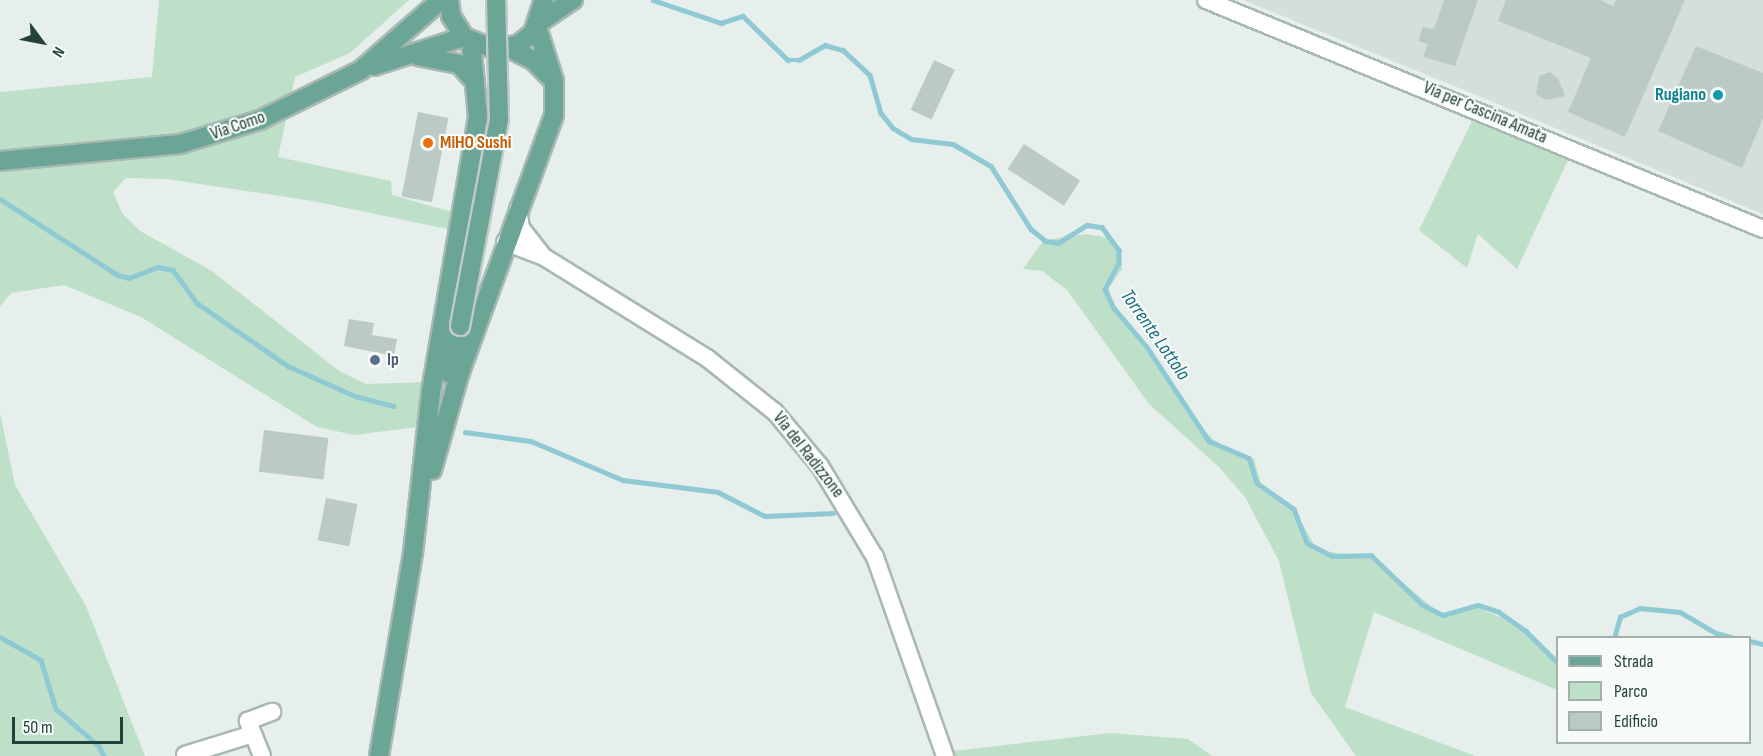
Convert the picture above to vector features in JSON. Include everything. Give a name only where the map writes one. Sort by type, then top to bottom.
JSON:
[{"type":"main road","name":"Via Como","points":[[0,161],[200,140],[317,96],[361,70],[441,0]]},
{"type":"main road","points":[[379,756],[417,521],[431,392],[478,117],[468,40],[451,16],[450,0]]},
{"type":"main road","points":[[417,521],[496,152],[500,94],[496,0]]},
{"type":"main road","points":[[417,521],[460,372],[518,206],[554,115],[554,81],[539,25],[544,0]]},
{"type":"main road","points":[[509,48],[573,0]]},
{"type":"main road","points":[[361,70],[400,57],[468,40],[489,49],[509,48],[538,64],[554,81]]},
{"type":"main road","points":[[400,57],[450,60],[475,82]]},
{"type":"street","name":"Via per Cascina Amata","points":[[1206,0],[1763,229]]},
{"type":"street","points":[[518,206],[521,228],[544,257]]},
{"type":"street","points":[[505,242],[544,257]]},
{"type":"street","name":"Via del Radizzone","points":[[544,257],[748,387],[820,466],[874,557],[945,756]]},
{"type":"street","points":[[262,756],[248,721],[272,712]]},
{"type":"street","points":[[185,755],[253,734]]},
{"type":"shaded area","points":[[1243,0],[1763,0],[1763,214],[1464,90]]},
{"type":"green space","points":[[159,0],[409,0],[350,53],[295,77],[278,157],[391,181],[392,195],[456,213],[452,230],[313,201],[167,179],[126,178],[113,192],[122,213],[140,231],[212,271],[339,371],[366,384],[426,382],[418,427],[354,435],[317,427],[141,317],[64,285],[11,293],[0,306],[0,92],[152,77]]},
{"type":"green space","points":[[1472,121],[1568,160],[1517,269],[1478,234],[1467,268],[1419,230]]},
{"type":"green space","points":[[1086,234],[1110,238],[1121,250],[1122,269],[1109,288],[1110,301],[1204,431],[1221,446],[1254,459],[1261,484],[1293,507],[1317,550],[1373,558],[1443,616],[1479,608],[1516,624],[1556,659],[1556,690],[1374,612],[1345,707],[1475,756],[1356,756],[1311,693],[1279,561],[1245,497],[1219,467],[1149,404],[1067,290],[1042,271],[1023,269],[1044,240]]},
{"type":"green space","points":[[0,413],[15,485],[86,606],[145,756],[0,756]]},
{"type":"green space","points":[[1111,733],[1188,739],[1212,756],[955,756],[953,751]]},
{"type":"building","points":[[1444,0],[1478,0],[1455,66],[1423,57],[1428,44],[1418,41],[1423,27],[1434,29]]},
{"type":"building","points":[[1506,0],[1600,0],[1613,6],[1616,0],[1685,0],[1625,137],[1568,112],[1591,58],[1498,21]]},
{"type":"building","name":"Rugiano","points":[[1696,46],[1763,73],[1763,118],[1742,168],[1658,131]]},
{"type":"building","points":[[934,60],[955,70],[932,120],[911,110]]},
{"type":"building","points":[[1550,72],[1558,78],[1565,96],[1546,100],[1536,94],[1539,76]]},
{"type":"building","name":"MiHO Sushi","points":[[418,112],[448,118],[432,202],[402,196]]},
{"type":"building","points":[[1024,144],[1080,180],[1064,206],[1008,169]]},
{"type":"building","points":[[349,319],[374,323],[372,335],[397,339],[394,356],[344,346]]},
{"type":"building","points":[[264,430],[329,438],[323,480],[259,472]]},
{"type":"building","points":[[326,498],[357,504],[349,546],[318,540]]},
{"type":"waterway","name":"Torrente Lottolo","points":[[653,0],[721,23],[743,16],[788,60],[799,60],[825,45],[843,50],[870,75],[881,113],[893,128],[911,139],[953,144],[991,166],[1031,229],[1046,241],[1058,243],[1087,225],[1102,227],[1119,250],[1119,263],[1105,289],[1114,308],[1147,347],[1209,441],[1249,458],[1257,483],[1294,509],[1307,543],[1332,556],[1371,555],[1423,605],[1443,615],[1478,605],[1499,612],[1526,631],[1556,661]]},
{"type":"waterway","points":[[0,199],[118,275],[129,278],[158,267],[173,270],[197,303],[288,366],[355,396],[394,406]]},
{"type":"waterway","points":[[465,432],[531,441],[623,480],[718,492],[765,516],[833,513]]},
{"type":"waterway","name":"Torrente Lottolo","points":[[1615,636],[1620,617],[1640,608],[1680,612],[1716,633],[1727,636]]},
{"type":"waterway","points":[[0,637],[41,660],[56,709],[99,746],[104,756]]},
{"type":"waterway","name":"Torrente Lottolo","points":[[1751,641],[1763,644]]},
{"type":"place","name":"Rugiano","points":[[1718,95]]},
{"type":"place","name":"MiHO Sushi","points":[[428,143]]},
{"type":"place","name":"Ip","points":[[375,360]]}]
